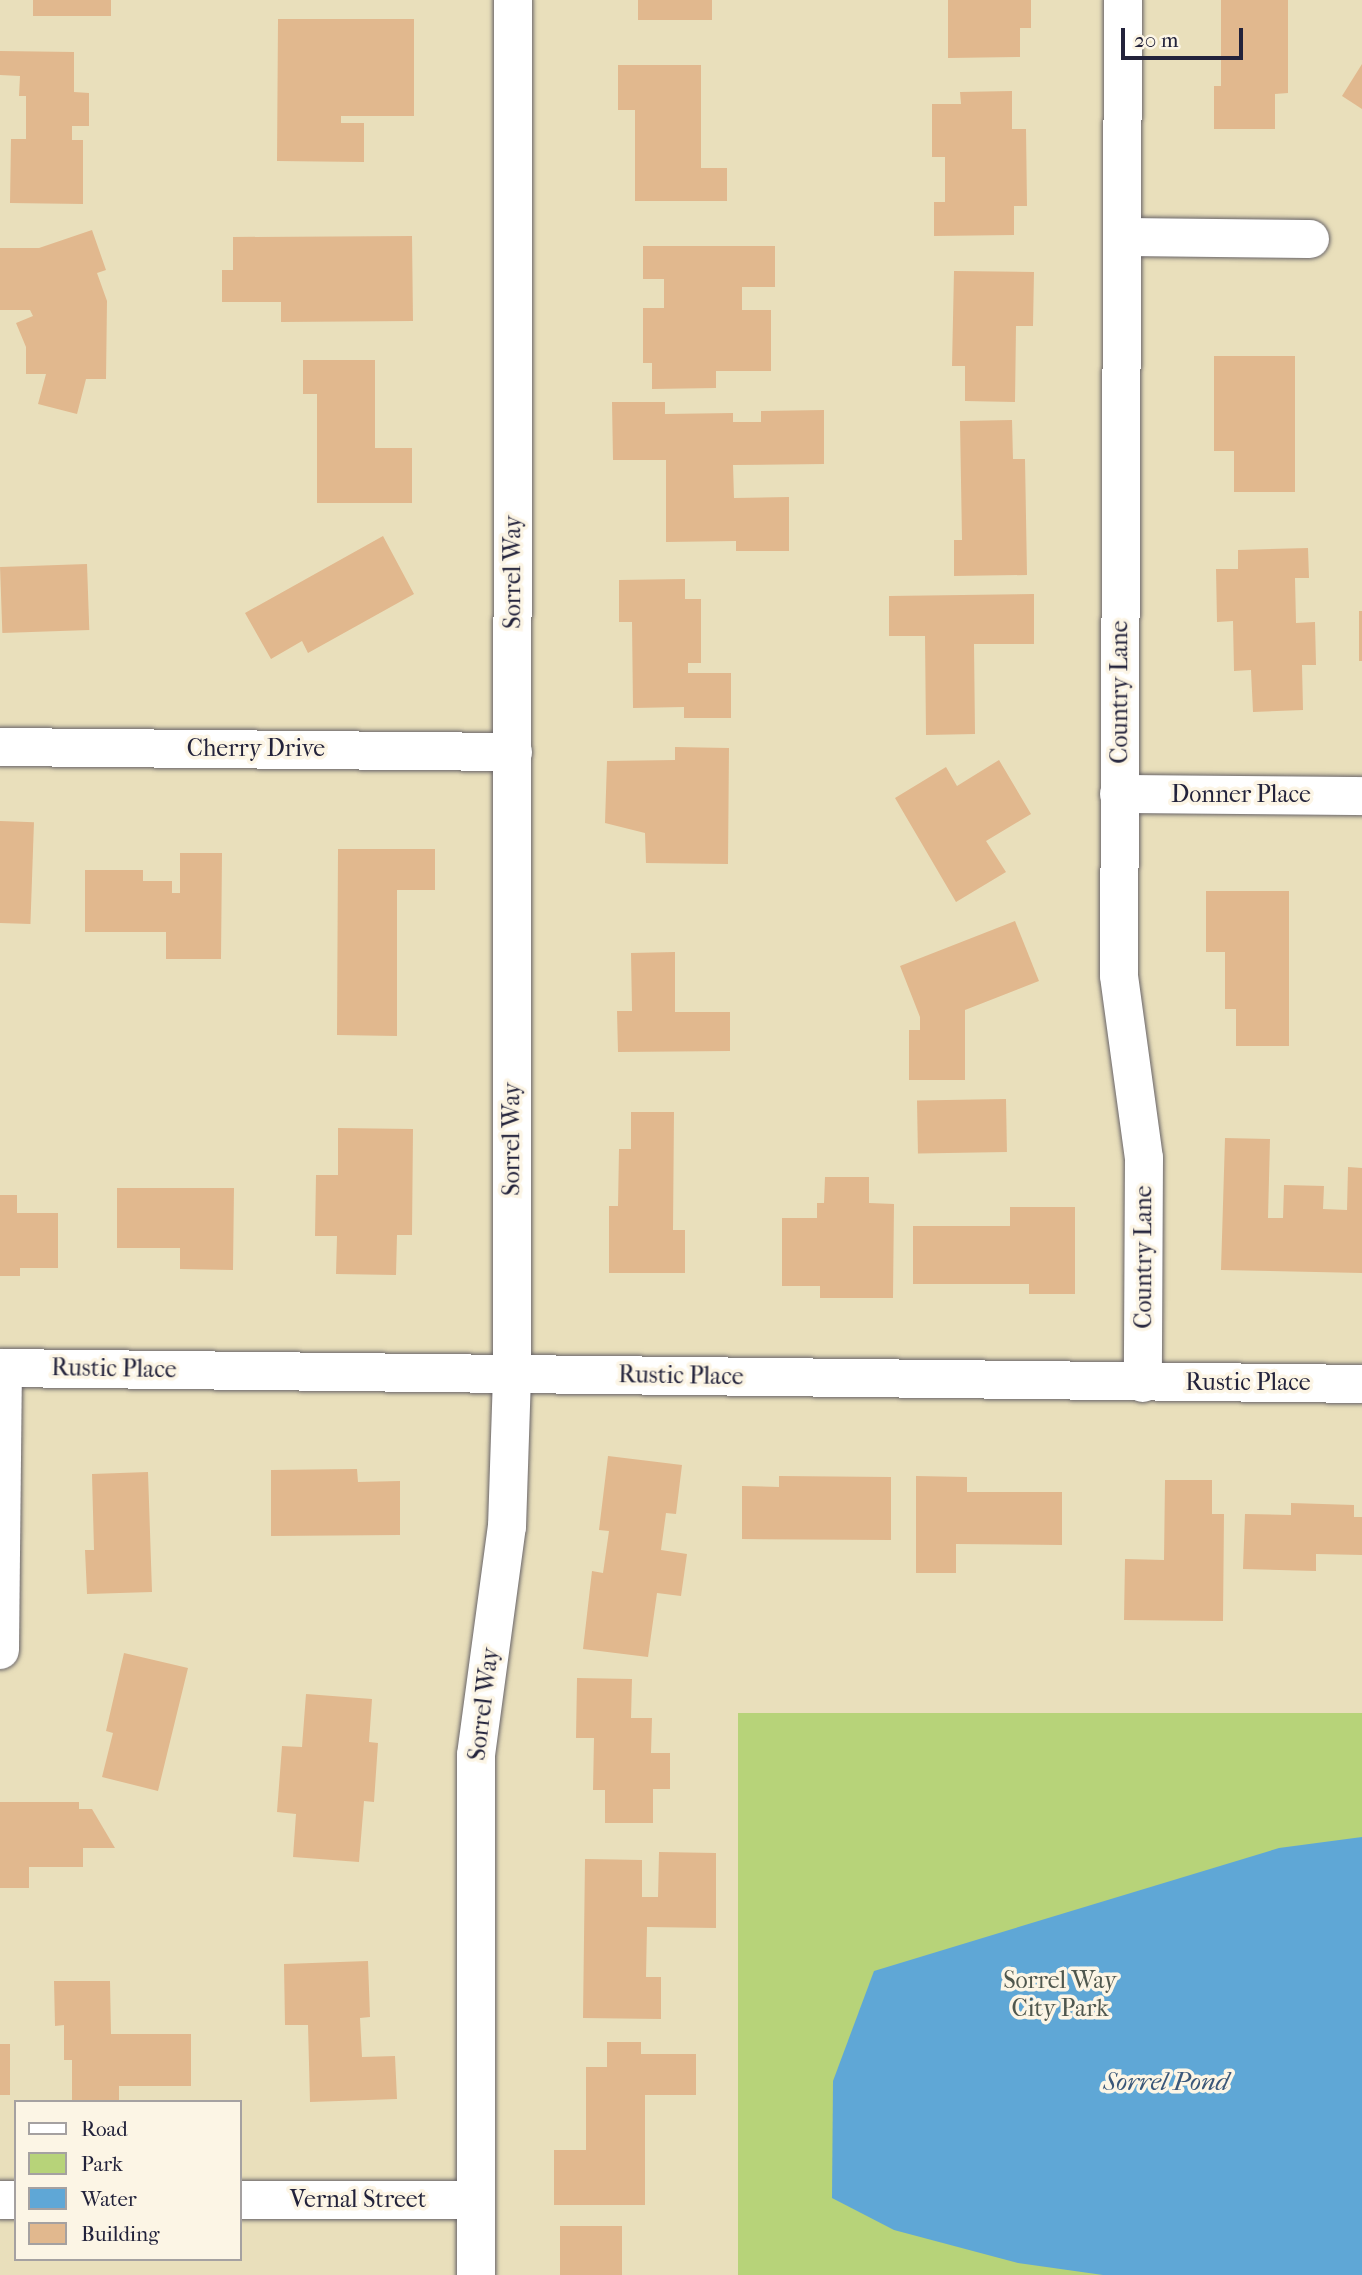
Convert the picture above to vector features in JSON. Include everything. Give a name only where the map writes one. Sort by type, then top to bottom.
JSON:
[{"type":"street","name":"Sorrel Way","points":[[475,2275],[476,1755],[507,1527],[512,1374],[513,0]]},
{"type":"street","name":"Country Lane","points":[[1123,0],[1119,976],[1145,1182],[1143,1382]]},
{"type":"street","points":[[1123,237],[1310,239]]},
{"type":"street","name":"Cherry Drive","points":[[0,747],[513,751]]},
{"type":"street","name":"Donner Place","points":[[1119,794],[1362,796]]},
{"type":"street","points":[[0,1650],[1,1368]]},
{"type":"street","name":"Rustic Place","points":[[1,1368],[1362,1384]]},
{"type":"street","name":"Vernal Street","points":[[242,2200],[476,2200]]},
{"type":"green space","name":"Sorrel Way City Park","points":[[738,1713],[1362,1713],[1362,2275],[738,2275]]},
{"type":"water","name":"Sorrel Pond","points":[[1362,1837],[1362,2275],[1103,2275],[1018,2263],[894,2230],[832,2198],[833,2081],[874,1971],[1279,1848]]},
{"type":"building","points":[[33,0],[111,0],[111,16],[33,16]]},
{"type":"building","points":[[638,0],[712,0],[712,20],[638,20]]},
{"type":"building","points":[[948,0],[1031,0],[1031,28],[1020,28],[1020,57],[948,58]]},
{"type":"building","points":[[1221,0],[1288,0],[1288,93],[1275,94],[1275,129],[1214,129],[1214,86],[1221,86]]},
{"type":"building","points":[[278,19],[414,19],[414,116],[341,116],[341,123],[364,123],[364,162],[277,161]]},
{"type":"building","points":[[0,51],[74,52],[74,92],[89,93],[89,126],[72,126],[72,140],[83,140],[83,204],[10,203],[11,139],[26,139],[26,96],[19,96],[20,76],[0,75]]},
{"type":"building","points":[[1362,64],[1362,109],[1342,96]]},
{"type":"building","points":[[618,65],[701,65],[701,168],[727,168],[727,201],[635,201],[635,110],[618,110]]},
{"type":"building","points":[[1012,91],[1012,129],[1026,129],[1027,206],[1014,206],[1014,235],[934,236],[934,202],[945,202],[945,157],[932,157],[932,104],[961,104],[960,92]]},
{"type":"building","points":[[92,230],[106,270],[97,273],[107,301],[106,379],[86,379],[77,414],[38,404],[46,374],[26,374],[26,347],[16,323],[33,316],[30,310],[0,310],[0,248],[39,248]]},
{"type":"building","points":[[412,236],[413,321],[281,322],[281,302],[222,302],[222,270],[233,270],[233,237]]},
{"type":"building","points":[[643,246],[775,246],[775,287],[742,287],[742,310],[771,310],[771,371],[716,371],[716,388],[652,389],[652,363],[643,363],[643,308],[664,308],[664,279],[643,279]]},
{"type":"building","points":[[954,271],[1034,272],[1033,326],[1016,326],[1015,402],[965,401],[965,366],[952,366]]},
{"type":"building","points":[[1214,356],[1295,356],[1295,492],[1234,492],[1234,451],[1214,451]]},
{"type":"building","points":[[303,360],[375,360],[375,448],[412,448],[412,503],[317,503],[317,394],[303,394]]},
{"type":"building","points":[[612,402],[665,402],[665,414],[733,413],[733,422],[761,422],[761,411],[824,410],[824,464],[733,465],[734,498],[789,497],[789,551],[736,551],[736,541],[666,542],[666,460],[613,460]]},
{"type":"building","points":[[1012,420],[1013,459],[1025,459],[1027,575],[954,576],[954,540],[962,540],[960,421]]},
{"type":"building","points":[[383,536],[414,594],[308,653],[302,641],[271,659],[245,613]]},
{"type":"building","points":[[1308,548],[1309,578],[1295,578],[1296,623],[1315,622],[1316,665],[1302,665],[1303,710],[1253,712],[1251,670],[1234,671],[1233,621],[1217,622],[1216,569],[1238,569],[1238,550]]},
{"type":"building","points":[[87,564],[89,630],[2,633],[0,567]]},
{"type":"building","points":[[685,579],[685,599],[701,599],[701,663],[688,663],[688,673],[731,673],[731,718],[684,718],[684,707],[633,708],[632,622],[619,622],[619,580]]},
{"type":"building","points":[[1034,594],[1034,644],[974,644],[975,734],[926,735],[925,636],[889,636],[889,596]]},
{"type":"building","points":[[1359,611],[1362,611],[1362,661],[1359,661]]},
{"type":"building","points":[[675,747],[729,748],[728,864],[646,863],[645,833],[605,823],[607,761],[675,760]]},
{"type":"building","points":[[999,760],[1031,814],[986,841],[1006,872],[956,902],[895,798],[946,767],[957,786]]},
{"type":"building","points":[[0,821],[34,822],[30,924],[0,923]]},
{"type":"building","points":[[338,849],[435,849],[435,890],[397,890],[397,1036],[337,1035]]},
{"type":"building","points":[[180,853],[222,853],[221,959],[166,959],[166,932],[85,932],[85,870],[143,870],[143,881],[172,881],[172,893],[180,893]]},
{"type":"building","points":[[1206,891],[1289,891],[1289,1046],[1236,1046],[1236,1009],[1225,1009],[1225,952],[1206,952]]},
{"type":"building","points":[[1015,921],[1039,981],[965,1010],[965,1080],[909,1080],[909,1030],[920,1030],[920,1017],[900,966]]},
{"type":"building","points":[[675,952],[675,1012],[730,1012],[730,1051],[618,1052],[617,1011],[632,1011],[631,953]]},
{"type":"building","points":[[1006,1099],[1007,1152],[918,1154],[917,1101]]},
{"type":"building","points":[[631,1112],[674,1112],[673,1230],[685,1230],[685,1273],[609,1273],[609,1206],[618,1206],[619,1149],[631,1149]]},
{"type":"building","points":[[338,1128],[413,1129],[412,1235],[397,1235],[396,1275],[336,1274],[337,1236],[315,1236],[316,1175],[338,1175]]},
{"type":"building","points":[[1225,1138],[1270,1139],[1268,1218],[1283,1218],[1284,1185],[1324,1186],[1323,1209],[1347,1210],[1348,1167],[1362,1168],[1362,1273],[1221,1270]]},
{"type":"building","points":[[825,1177],[869,1177],[869,1203],[894,1204],[893,1298],[820,1298],[820,1286],[782,1286],[782,1218],[817,1218],[817,1203],[824,1203]]},
{"type":"building","points":[[117,1188],[234,1188],[233,1270],[180,1269],[180,1248],[117,1248]]},
{"type":"building","points":[[0,1195],[17,1195],[17,1213],[58,1213],[58,1268],[20,1268],[20,1276],[0,1276]]},
{"type":"building","points":[[1010,1207],[1075,1207],[1075,1294],[1029,1294],[1029,1284],[913,1284],[913,1226],[1010,1226]]},
{"type":"building","points":[[608,1456],[682,1465],[676,1514],[666,1513],[661,1550],[687,1554],[681,1596],[657,1593],[648,1657],[583,1649],[592,1571],[603,1573],[609,1531],[599,1530]]},
{"type":"building","points":[[357,1469],[358,1482],[400,1481],[400,1535],[271,1536],[271,1470]]},
{"type":"building","points":[[148,1472],[152,1592],[87,1594],[85,1550],[94,1550],[92,1474]]},
{"type":"building","points":[[779,1476],[891,1477],[891,1540],[742,1539],[742,1486],[779,1487]]},
{"type":"building","points":[[916,1476],[967,1477],[967,1492],[1062,1492],[1062,1545],[956,1544],[956,1573],[916,1573]]},
{"type":"building","points":[[1165,1480],[1212,1480],[1212,1514],[1224,1514],[1223,1621],[1124,1620],[1125,1559],[1164,1560]]},
{"type":"building","points":[[1291,1503],[1354,1505],[1354,1517],[1362,1517],[1362,1555],[1316,1554],[1316,1571],[1243,1569],[1245,1514],[1291,1515]]},
{"type":"building","points":[[124,1653],[188,1668],[158,1791],[102,1777],[113,1733],[106,1731]]},
{"type":"building","points":[[577,1678],[632,1679],[631,1718],[652,1718],[651,1753],[670,1753],[670,1789],[653,1789],[653,1823],[605,1823],[605,1790],[593,1790],[594,1738],[576,1738]]},
{"type":"building","points":[[306,1694],[372,1699],[369,1742],[378,1743],[374,1802],[364,1801],[359,1862],[293,1857],[296,1814],[277,1812],[282,1746],[302,1747]]},
{"type":"building","points":[[0,1802],[79,1802],[79,1809],[92,1809],[115,1848],[83,1848],[83,1867],[29,1867],[29,1888],[0,1888]]},
{"type":"building","points":[[659,1852],[716,1853],[716,1928],[647,1927],[646,1977],[661,1977],[661,2019],[583,2018],[585,1859],[642,1860],[642,1897],[658,1897]]},
{"type":"building","points":[[368,1961],[370,2017],[360,2018],[362,2057],[395,2056],[397,2099],[310,2102],[308,2025],[285,2025],[284,1964]]},
{"type":"building","points":[[54,1981],[110,1981],[111,2034],[191,2034],[191,2086],[119,2086],[119,2100],[72,2100],[72,2060],[64,2060],[64,2025],[55,2026]]},
{"type":"building","points":[[607,2042],[641,2042],[641,2054],[696,2054],[696,2095],[645,2095],[645,2205],[554,2205],[554,2150],[586,2150],[586,2067],[607,2067]]},
{"type":"building","points":[[0,2044],[10,2044],[10,2095],[0,2095]]},
{"type":"building","points":[[560,2226],[622,2226],[622,2275],[560,2275]]}]
